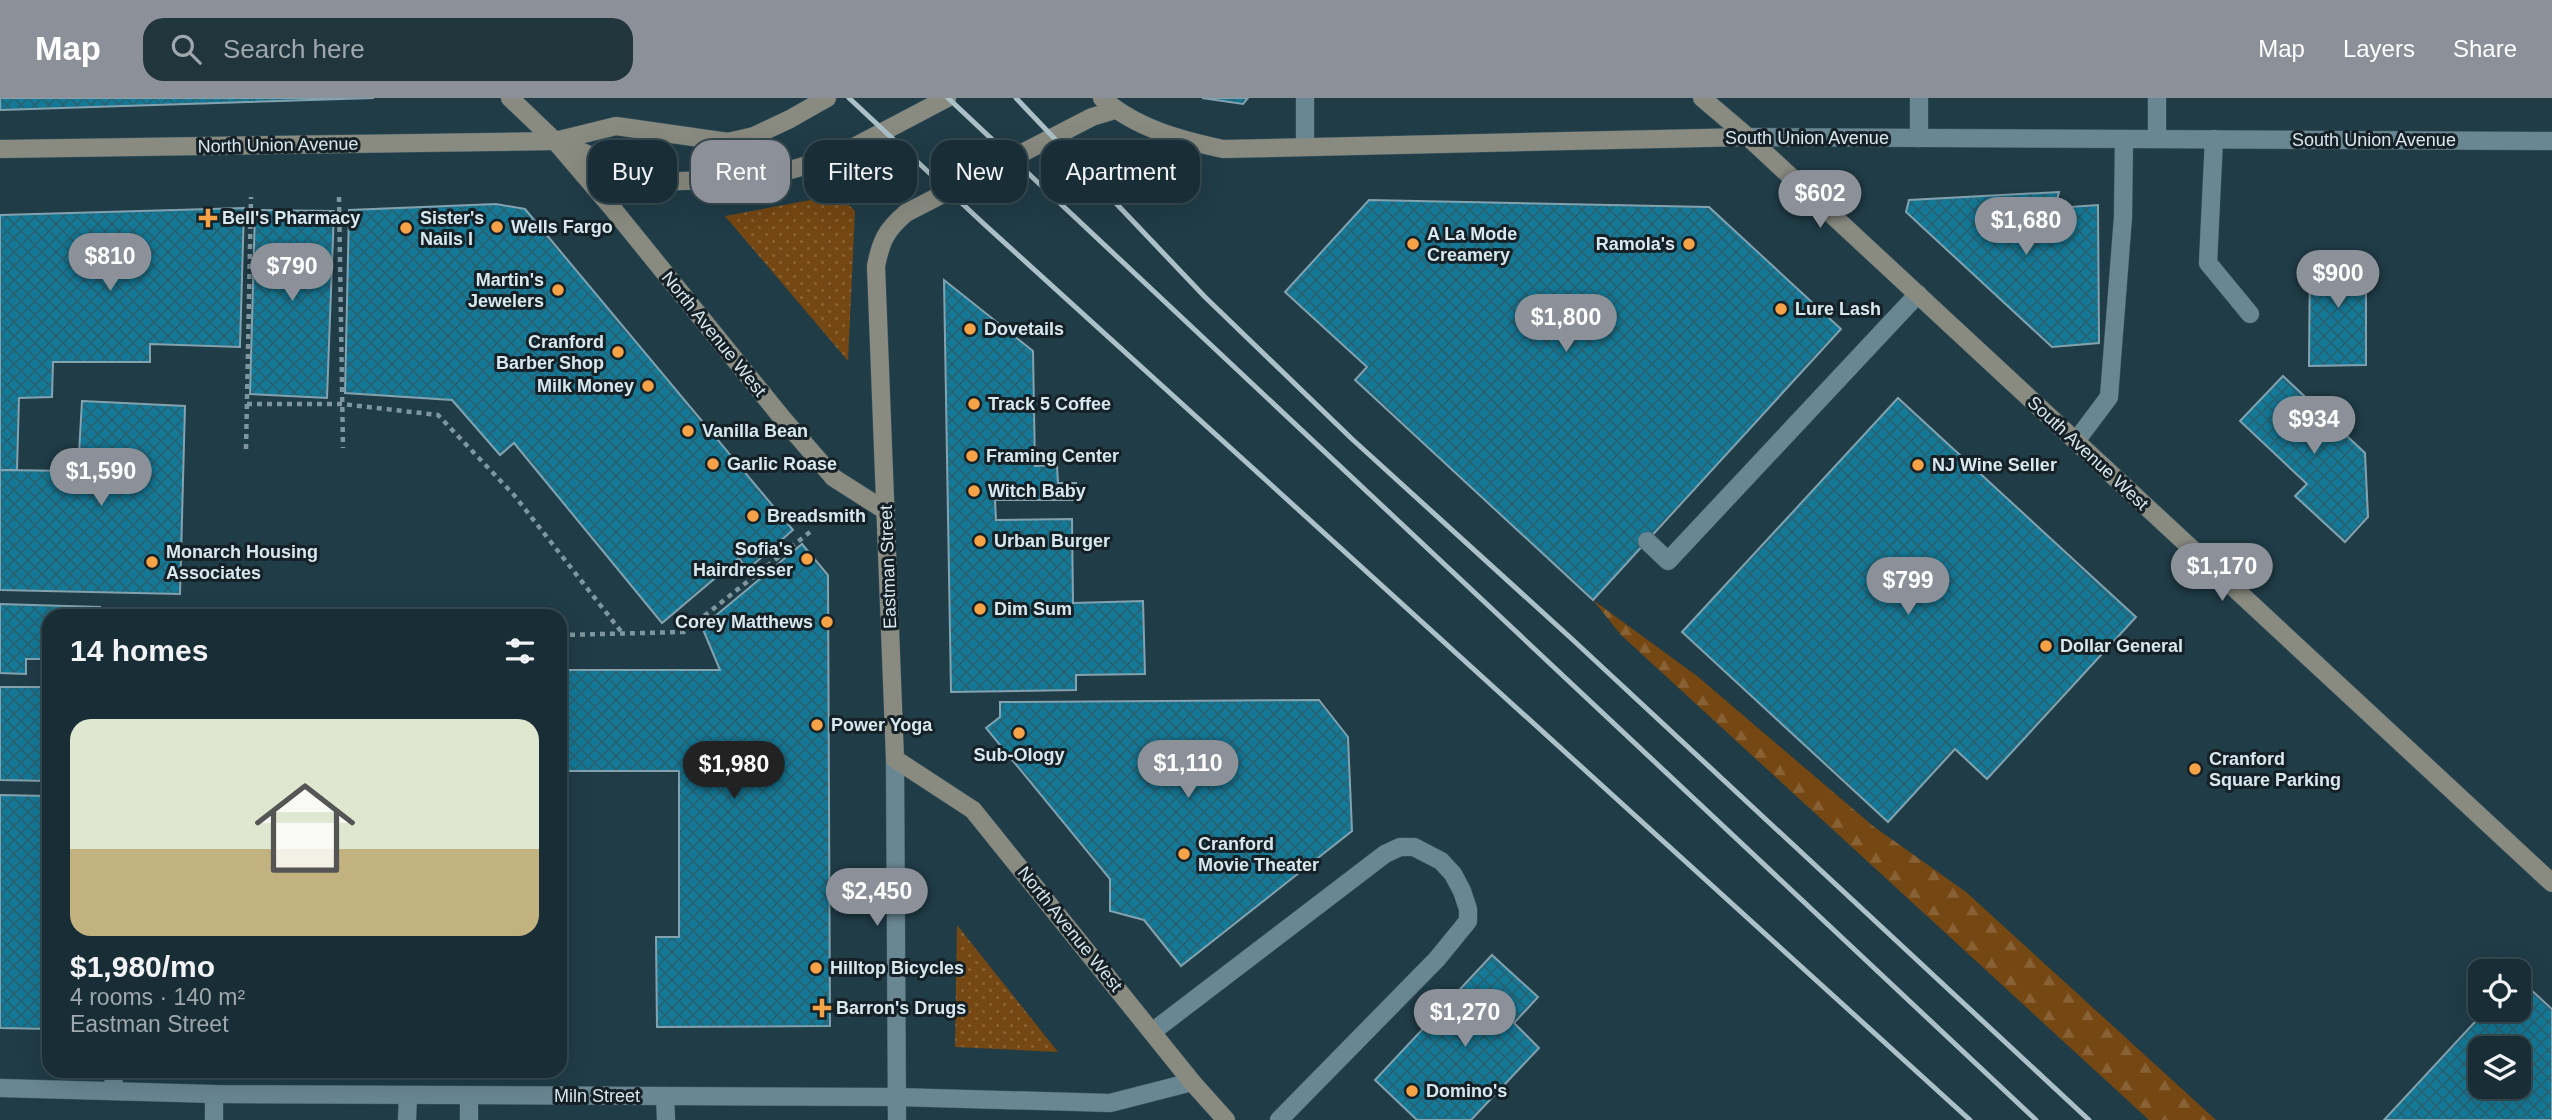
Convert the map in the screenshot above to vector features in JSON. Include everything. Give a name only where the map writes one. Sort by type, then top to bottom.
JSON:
[{"type":"main road","name":"North Avenue West","points":[[510,98],[524,105],[613,209],[834,478],[886,511]]},
{"type":"main road","name":"North Union Avenue","points":[[0,149],[555,141],[616,126],[728,142],[754,136],[827,98]]},
{"type":"main road","name":"North Union Avenue","points":[[555,141],[656,182],[736,179],[790,170],[832,158],[947,98]]},
{"type":"main road","name":"South Avenue West","points":[[1702,98],[1748,137],[2552,883]]},
{"type":"main road","name":"South Union Avenue","points":[[1074,128],[1109,104],[1184,141],[1223,149],[1748,137]]},
{"type":"main road","name":"Eastman Street","points":[[895,759],[876,266],[880,243],[906,213],[1074,128]]},
{"type":"main road","name":"North Avenue West","points":[[895,759],[972,810],[993,832],[1192,1082],[1226,1120]]},
{"type":"street","points":[[1305,98],[1306,146]]},
{"type":"street","points":[[1919,98],[1919,138]]},
{"type":"street","points":[[2157,139],[2158,98]]},
{"type":"street","name":"South Union Avenue","points":[[1748,137],[2552,141]]},
{"type":"street","points":[[2076,442],[2109,397],[2123,217],[2124,139]]},
{"type":"street","points":[[2214,139],[2208,264],[2250,314]]},
{"type":"street","points":[[1647,541],[1668,561],[1918,295]]},
{"type":"street","name":"Eastman Street","points":[[895,759],[897,1120]]},
{"type":"street","points":[[1152,1032],[1385,854],[1400,847],[1414,847],[1441,861],[1453,874],[1462,891],[1468,909],[1468,921],[1437,959],[1279,1120]]},
{"type":"street","points":[[113,1091],[114,1078]]},
{"type":"street","name":"Miln Street","points":[[0,1088],[214,1094],[897,1097],[1110,1103],[1192,1082]]},
{"type":"street","points":[[214,1094],[215,1120]]},
{"type":"street","points":[[407,1120],[408,1095]]},
{"type":"street","points":[[469,1096],[469,1120]]},
{"type":"street","points":[[665,1096],[666,1120]]},
{"type":"path","points":[[246,449],[251,197]]},
{"type":"path","points":[[339,197],[342,448]]},
{"type":"path","points":[[247,404],[342,404],[438,415],[514,495],[622,634]]},
{"type":"path","points":[[567,635],[684,632],[810,532]]},
{"type":"green space","points":[[804,201],[846,203],[855,211],[848,361],[725,216]]},
{"type":"green space","points":[[1593,600],[1697,676],[1873,826],[1966,892],[2216,1120],[2149,1120],[1621,635]]},
{"type":"green space","points":[[957,925],[1058,1052],[955,1047]]},
{"type":"building","points":[[0,98],[374,98],[0,110]]},
{"type":"building","points":[[1202,98],[1248,98],[1243,104]]},
{"type":"building","points":[[2059,192],[2055,208],[2098,205],[2099,343],[2052,347],[1906,212],[1909,200]]},
{"type":"building","points":[[1369,200],[1709,207],[1841,329],[1593,600],[1355,380],[1367,367],[1285,292]]},
{"type":"building","points":[[496,204],[525,209],[793,530],[747,570],[739,558],[662,623],[514,443],[500,455],[452,400],[345,393],[349,210]]},
{"type":"building","points":[[244,208],[240,347],[150,344],[150,362],[53,362],[52,397],[19,398],[17,470],[0,470],[0,215]]},
{"type":"building","points":[[255,210],[334,211],[327,398],[250,394]]},
{"type":"building","points":[[2366,254],[2366,365],[2309,366],[2310,256]]},
{"type":"building","points":[[944,280],[1033,351],[1035,466],[1057,465],[1058,483],[1076,483],[1076,500],[995,500],[996,520],[1072,519],[1073,603],[1143,601],[1145,674],[1076,675],[1076,690],[951,692]]},
{"type":"building","points":[[2283,376],[2365,453],[2368,517],[2345,542],[2295,496],[2307,484],[2240,421]]},
{"type":"building","points":[[1898,398],[2136,617],[1987,779],[1955,749],[1888,822],[1682,632]]},
{"type":"building","points":[[82,401],[185,406],[180,594],[0,590],[0,470],[78,471]]},
{"type":"building","points":[[802,544],[828,575],[830,1026],[657,1027],[656,937],[679,937],[679,771],[567,771],[567,670],[720,670],[702,627]]},
{"type":"building","points":[[0,604],[100,607],[42,609],[42,659],[26,659],[26,674],[0,673]]},
{"type":"building","points":[[0,687],[42,687],[42,781],[0,780]]},
{"type":"building","points":[[1319,700],[1348,737],[1352,831],[1181,966],[1144,920],[1110,911],[1110,879],[986,728],[1000,717],[1000,702]]},
{"type":"building","points":[[0,795],[42,796],[42,1029],[0,1028]]},
{"type":"building","points":[[1492,955],[1538,997],[1514,1023],[1539,1048],[1471,1120],[1417,1120],[1375,1080]]},
{"type":"building","points":[[2531,990],[2552,1009],[2552,1120],[2384,1120],[2475,1022],[2531,1022]]},
{"type":"railway","points":[[849,98],[984,224],[1970,1120]]},
{"type":"railway","points":[[948,98],[2036,1120]]},
{"type":"railway","points":[[1016,98],[1205,297],[1352,439],[1573,640],[2089,1120]]},
{"type":"place","name":"Bell's Pharmacy","points":[[208,218]]},
{"type":"place","name":"Wells Fargo","points":[[497,227]]},
{"type":"place","name":"Sister's Nails I","points":[[406,228]]},
{"type":"place","name":"A La Mode Creamery","points":[[1413,244]]},
{"type":"place","name":"Ramola's","points":[[1689,244]]},
{"type":"place","name":"Martin's Jewelers","points":[[558,290]]},
{"type":"place","name":"Lure Lash","points":[[1781,309]]},
{"type":"place","name":"Dovetails","points":[[970,329]]},
{"type":"place","name":"Cranford Barber Shop","points":[[618,352]]},
{"type":"place","name":"Milk Money","points":[[648,386]]},
{"type":"place","name":"Track 5 Coffee","points":[[974,404]]},
{"type":"place","name":"Vanilla Bean","points":[[688,431]]},
{"type":"place","name":"Framing Center","points":[[972,456]]},
{"type":"place","name":"Garlic Roase","points":[[713,464]]},
{"type":"place","name":"NJ Wine Seller","points":[[1918,465]]},
{"type":"place","name":"Witch Baby","points":[[974,491]]},
{"type":"place","name":"Breadsmith","points":[[753,516]]},
{"type":"place","name":"Urban Burger","points":[[980,541]]},
{"type":"place","name":"Sofia's Hairdresser","points":[[807,559]]},
{"type":"place","name":"Monarch Housing Associates","points":[[152,562]]},
{"type":"place","name":"Dim Sum","points":[[980,609]]},
{"type":"place","name":"Corey Matthews","points":[[827,622]]},
{"type":"place","name":"Dollar General","points":[[2046,646]]},
{"type":"place","name":"Power Yoga","points":[[817,725]]},
{"type":"place","name":"Sub-Ology","points":[[1019,733]]},
{"type":"place","name":"Cranford Square Parking","points":[[2195,769]]},
{"type":"place","name":"Cranford Movie Theater","points":[[1184,854]]},
{"type":"place","name":"Hilltop Bicycles","points":[[816,968]]},
{"type":"place","name":"Barron's Drugs","points":[[822,1008]]},
{"type":"place","name":"Domino's","points":[[1412,1091]]}]
